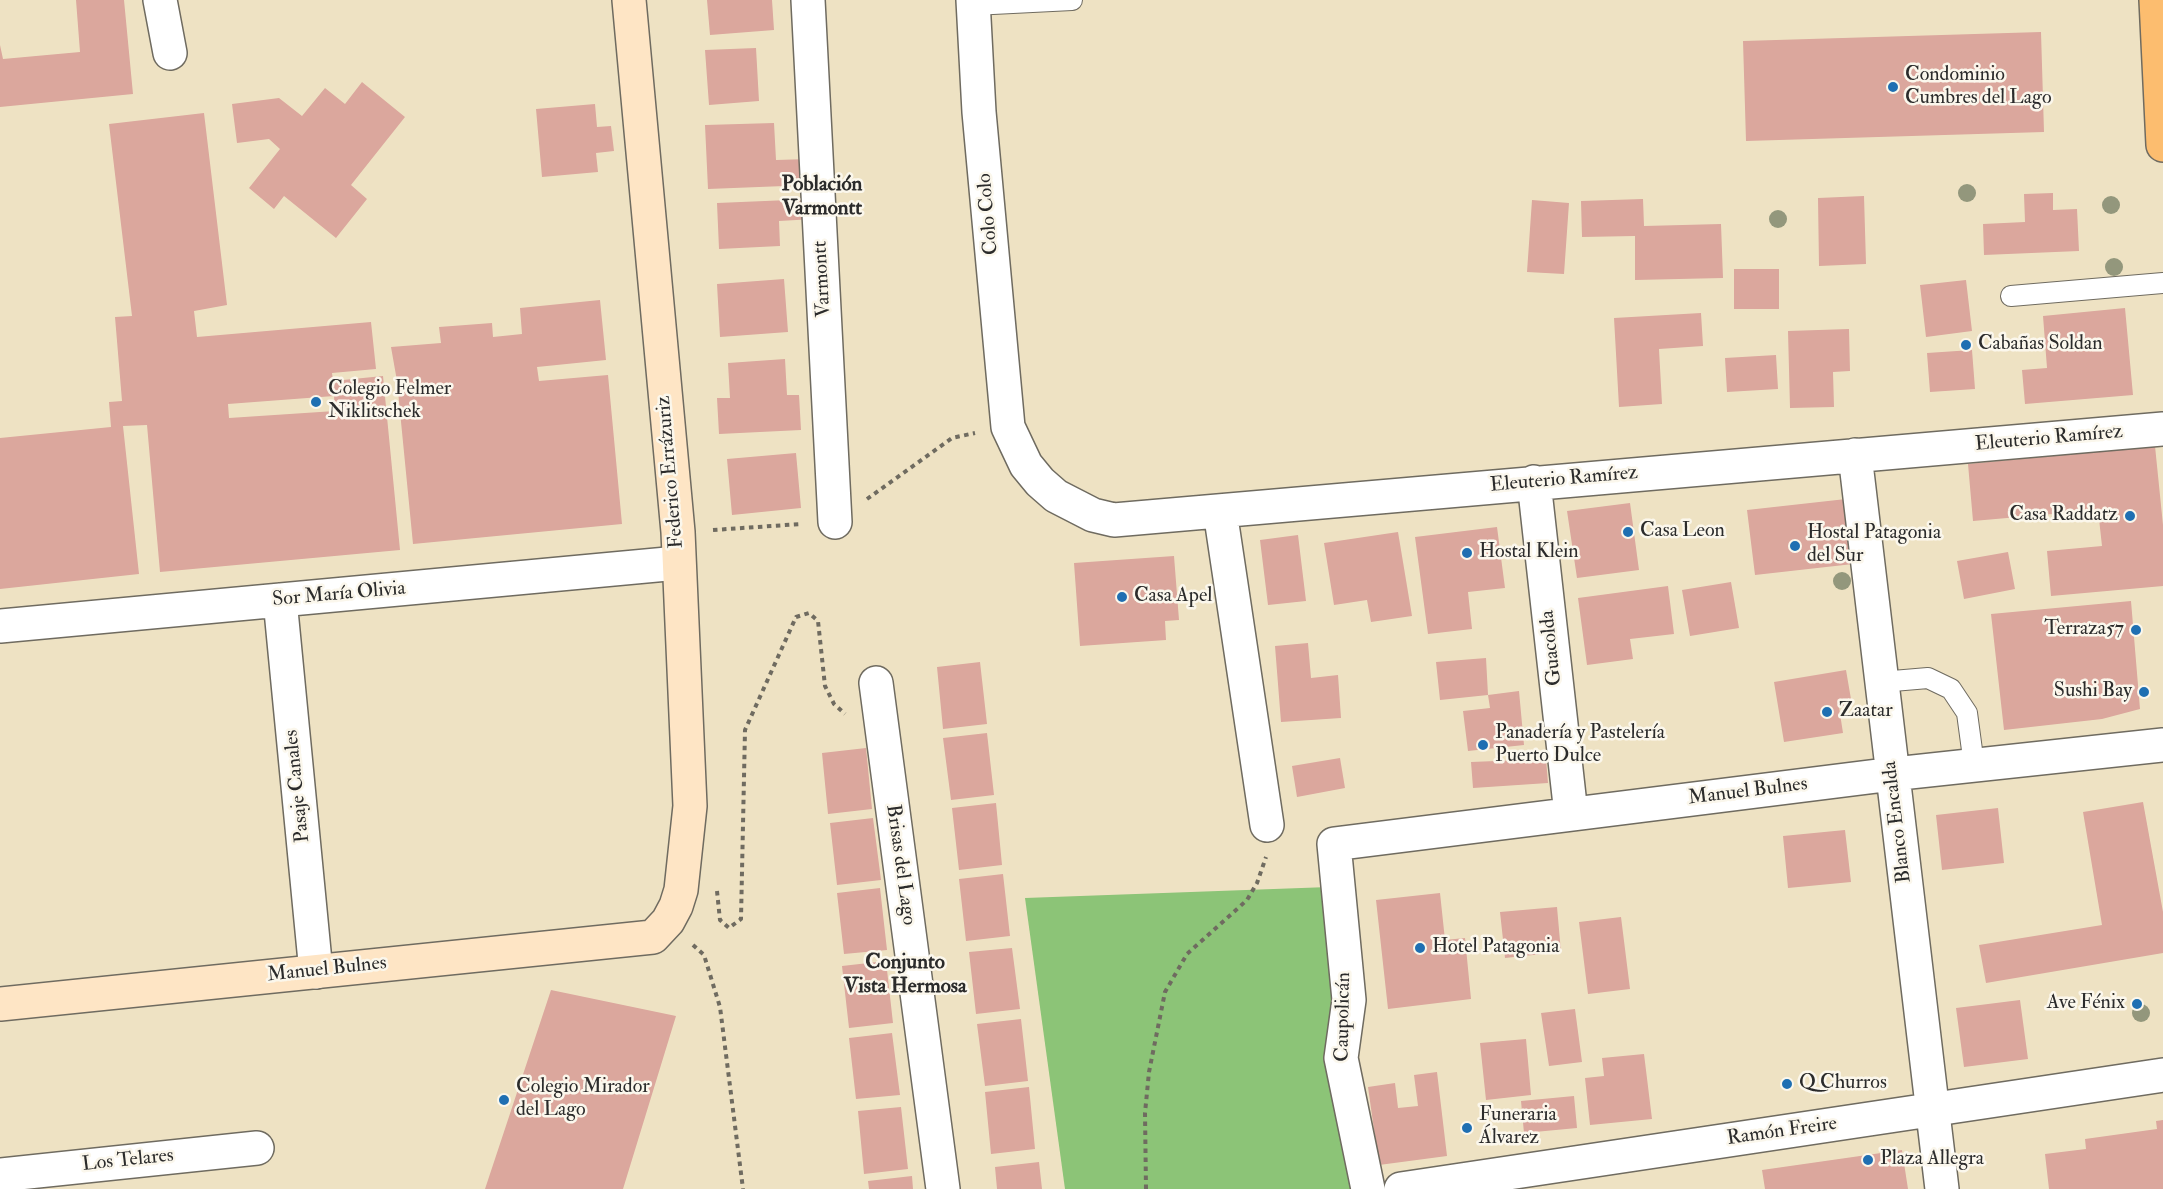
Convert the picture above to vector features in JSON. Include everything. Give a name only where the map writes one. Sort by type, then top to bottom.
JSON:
[{"type":"main road","points":[[2156,0],[2163,145]]},
{"type":"street","points":[[160,0],[170,53]]},
{"type":"street","name":"Federico Errázuriz","points":[[629,0],[678,532],[690,807],[681,890],[661,929]]},
{"type":"street","name":"Varmontt","points":[[808,0],[835,522]]},
{"type":"street","name":"Colo Colo","points":[[973,2],[980,112],[1008,427]]},
{"type":"street","name":"Eleuterio Ramírez","points":[[1008,427],[1026,465],[1056,496],[1093,515],[1114,519],[2163,429]]},
{"type":"street","name":"Blanco Encalda","points":[[1855,455],[1942,1189]]},
{"type":"street","name":"Guacolda","points":[[1534,482],[1571,814]]},
{"type":"street","points":[[1220,511],[1267,825]]},
{"type":"street","name":"Sor María Olivia","points":[[0,626],[678,563]]},
{"type":"street","name":"Pasaje Canales","points":[[280,600],[316,972]]},
{"type":"street","name":"Brisas del Lago","points":[[876,683],[943,1189]]},
{"type":"street","name":"Manuel Bulnes","points":[[1334,844],[1893,774],[2163,745]]},
{"type":"street","name":"Caupolicán","points":[[1334,844],[1348,1000],[1341,1058],[1368,1189]]},
{"type":"street","name":"Manuel Bulnes","points":[[0,1000],[316,972],[661,929]]},
{"type":"street","name":"Ramón Freire","points":[[1401,1189],[2163,1075]]},
{"type":"street","name":"Los Telares","points":[[0,1175],[257,1148]]},
{"type":"lane","points":[[973,2],[1072,0]]},
{"type":"lane","points":[[2011,296],[2163,283]]},
{"type":"lane","points":[[1881,682],[1928,678],[1951,689],[1967,713],[1974,765]]},
{"type":"path","points":[[717,885],[720,920],[729,928],[741,919],[746,730],[796,617],[808,613],[818,621],[825,686],[834,704],[849,718],[880,719]]},
{"type":"path","points":[[1146,1189],[1145,1113],[1149,1072],[1165,992],[1187,954],[1201,938],[1233,915],[1257,884],[1268,845],[1267,825]]},
{"type":"path","points":[[661,929],[704,956],[720,1007],[743,1189]]},
{"type":"green space","points":[[1329,887],[1352,1189],[1065,1189],[1025,898]]},
{"type":"building","points":[[76,0],[124,0],[133,94],[0,107],[0,45],[3,59],[80,52]]},
{"type":"building","points":[[707,0],[772,0],[774,30],[710,35]]},
{"type":"building","name":"Condominio Cumbres del Lago","points":[[2041,32],[2044,132],[1746,141],[1743,41]]},
{"type":"building","points":[[756,48],[759,101],[709,105],[705,50]]},
{"type":"building","points":[[362,82],[405,117],[351,185],[367,199],[336,238],[284,196],[274,209],[249,188],[280,149],[269,139],[237,143],[232,104],[279,98],[302,116],[325,88],[345,104]]},
{"type":"building","points":[[595,104],[597,127],[611,126],[614,151],[596,153],[598,172],[542,177],[536,109]]},
{"type":"building","points":[[204,113],[227,305],[194,311],[197,337],[371,322],[376,369],[332,373],[333,381],[383,376],[400,550],[160,572],[147,425],[123,426],[139,574],[0,589],[0,438],[111,427],[109,402],[122,401],[115,317],[132,316],[109,124]],"holes":[[[334,396],[335,411],[229,418],[228,404]]]},
{"type":"building","points":[[774,123],[776,160],[809,159],[810,185],[708,189],[705,125]]},
{"type":"building","points":[[2053,193],[2053,210],[2077,209],[2079,251],[1984,255],[1983,224],[2025,222],[2024,194]]},
{"type":"building","points":[[1864,196],[1866,264],[1819,266],[1818,198]]},
{"type":"building","points":[[813,199],[814,219],[779,221],[780,246],[719,249],[717,203]]},
{"type":"building","points":[[1643,199],[1644,226],[1721,224],[1723,278],[1635,280],[1635,236],[1582,237],[1581,201]]},
{"type":"building","points":[[1532,200],[1569,203],[1564,274],[1527,272]]},
{"type":"building","points":[[1734,269],[1779,269],[1779,309],[1734,309]]},
{"type":"building","points":[[784,279],[788,332],[720,337],[717,284]]},
{"type":"building","points":[[1966,280],[1972,331],[1926,337],[1920,285]]},
{"type":"building","points":[[600,300],[606,360],[537,367],[539,381],[608,375],[622,524],[413,544],[397,381],[391,347],[441,343],[439,327],[492,323],[493,337],[522,334],[520,308]]},
{"type":"building","points":[[2125,308],[2133,395],[2025,404],[2022,370],[2047,368],[2043,316]]},
{"type":"building","points":[[1701,313],[1703,346],[1659,349],[1662,404],[1619,407],[1614,318]]},
{"type":"building","points":[[1849,329],[1850,371],[1833,372],[1834,407],[1790,408],[1788,331]]},
{"type":"building","points":[[1972,350],[1975,389],[1930,392],[1927,353]]},
{"type":"building","points":[[1776,355],[1778,389],[1727,392],[1725,358]]},
{"type":"building","points":[[785,359],[787,395],[799,395],[801,430],[719,434],[717,398],[730,398],[728,363]]},
{"type":"building","name":"Casa Raddatz","points":[[2155,446],[2163,525],[2163,586],[2051,596],[2047,551],[2102,546],[2098,510],[1973,521],[1968,464]]},
{"type":"building","points":[[796,453],[801,508],[732,515],[727,459]]},
{"type":"building","points":[[1846,499],[1853,564],[1755,575],[1747,510]]},
{"type":"building","points":[[1630,503],[1639,570],[1577,578],[1567,511]]},
{"type":"building","points":[[1497,527],[1505,588],[1468,592],[1472,629],[1428,634],[1415,537]]},
{"type":"building","points":[[1398,532],[1412,616],[1371,622],[1367,600],[1334,605],[1324,543]]},
{"type":"building","points":[[1298,535],[1306,601],[1268,605],[1260,540]]},
{"type":"building","points":[[2008,552],[2015,589],[1964,599],[1957,561]]},
{"type":"building","points":[[1174,556],[1179,620],[1165,621],[1166,640],[1080,646],[1074,563]]},
{"type":"building","points":[[1731,582],[1739,628],[1690,636],[1682,590]]},
{"type":"building","points":[[1668,586],[1674,634],[1630,639],[1633,659],[1587,665],[1578,598]]},
{"type":"building","points":[[2131,601],[2140,709],[2102,719],[2004,730],[1991,614]]},
{"type":"building","points":[[1308,643],[1311,678],[1338,675],[1341,718],[1281,722],[1275,646]]},
{"type":"building","points":[[1486,658],[1488,695],[1440,700],[1436,662]]},
{"type":"building","points":[[980,662],[987,724],[943,729],[937,667]]},
{"type":"building","points":[[1846,670],[1852,705],[1839,707],[1843,733],[1784,742],[1774,682]]},
{"type":"building","points":[[1519,691],[1524,745],[1468,751],[1463,711],[1490,708],[1488,695]]},
{"type":"building","points":[[987,733],[994,795],[951,800],[943,738]]},
{"type":"building","points":[[866,748],[872,809],[828,814],[822,753]]},
{"type":"building","points":[[1340,758],[1345,788],[1297,797],[1292,766]]},
{"type":"building","points":[[1546,759],[1548,783],[1473,788],[1471,762]]},
{"type":"building","points":[[2143,802],[2163,912],[2163,953],[1986,983],[1979,945],[2102,925],[2083,812]]},
{"type":"building","points":[[996,803],[1002,865],[959,870],[952,808]]},
{"type":"building","points":[[1998,808],[2004,863],[1942,870],[1936,815]]},
{"type":"building","points":[[873,818],[881,880],[837,885],[830,823]]},
{"type":"building","points":[[1845,830],[1851,882],[1788,888],[1783,836]]},
{"type":"building","points":[[1003,874],[1010,936],[966,941],[959,879]]},
{"type":"building","points":[[880,888],[887,950],[844,954],[837,893]]},
{"type":"building","points":[[1440,893],[1445,940],[1465,938],[1471,999],[1388,1009],[1376,900]]},
{"type":"building","points":[[1557,907],[1561,952],[1505,958],[1500,912]]},
{"type":"building","points":[[1621,917],[1630,989],[1588,994],[1579,922]]},
{"type":"building","points":[[1012,948],[1020,1009],[976,1014],[969,952]]},
{"type":"building","points":[[886,961],[893,1023],[849,1028],[842,966]]},
{"type":"building","points":[[551,990],[676,1016],[623,1189],[485,1189]]},
{"type":"building","points":[[2020,1000],[2028,1059],[1964,1067],[1956,1008]]},
{"type":"building","points":[[1575,1009],[1582,1062],[1549,1066],[1541,1013]]},
{"type":"building","points":[[1021,1019],[1028,1081],[985,1086],[977,1024]]},
{"type":"building","points":[[892,1033],[900,1095],[856,1099],[849,1038]]},
{"type":"building","points":[[1526,1039],[1531,1095],[1486,1100],[1480,1043]]},
{"type":"building","points":[[1644,1054],[1652,1119],[1590,1125],[1585,1078],[1604,1076],[1602,1058]]},
{"type":"building","points":[[1437,1072],[1447,1156],[1379,1165],[1368,1087],[1395,1083],[1398,1108],[1418,1106],[1414,1075]]},
{"type":"building","points":[[1029,1087],[1035,1149],[991,1154],[985,1092]]},
{"type":"building","points":[[1574,1096],[1577,1128],[1524,1133],[1521,1101]]},
{"type":"building","points":[[901,1107],[908,1169],[864,1174],[858,1111]]},
{"type":"building","points":[[2163,1120],[2163,1189],[2049,1189],[2045,1154],[2086,1149],[2085,1139],[2157,1129],[2156,1121]]},
{"type":"building","name":"Plaza Allegra","points":[[1902,1150],[1908,1189],[1765,1189],[1762,1170]]},
{"type":"building","points":[[1039,1162],[1042,1189],[997,1189],[995,1167]]},
{"type":"building","points":[[912,1176],[913,1189],[869,1189],[868,1181]]},
{"type":"place","name":"Condominio Cumbres del Lago","points":[[1893,87]]},
{"type":"place","name":"Cabañas Soldan","points":[[1966,345]]},
{"type":"place","name":"Colegio Felmer Niklitschek","points":[[316,402]]},
{"type":"place","name":"Casa Raddatz","points":[[2130,516]]},
{"type":"place","name":"Casa Leon","points":[[1628,532]]},
{"type":"place","name":"Hostal Patagonia del Sur","points":[[1795,546]]},
{"type":"place","name":"Hostal Klein","points":[[1467,553]]},
{"type":"place","name":"Casa Apel","points":[[1122,597]]},
{"type":"place","name":"Terraza57","points":[[2136,630]]},
{"type":"place","name":"Sushi Bay","points":[[2144,692]]},
{"type":"place","name":"Zaatar","points":[[1827,712]]},
{"type":"place","name":"Panadería y Pastelería Puerto Dulce","points":[[1483,745]]},
{"type":"place","name":"Hotel Patagonia","points":[[1420,948]]},
{"type":"place","name":"Ave Fénix","points":[[2137,1004]]},
{"type":"place","name":"Q Churros","points":[[1787,1084]]},
{"type":"place","name":"Colegio Mirador del Lago","points":[[504,1100]]},
{"type":"place","name":"Funeraria Álvarez","points":[[1467,1128]]},
{"type":"place","name":"Plaza Allegra","points":[[1868,1160]]},
{"type":"district","name":"Población Varmontt","points":[[822,197]]},
{"type":"district","name":"Conjunto Vista Hermosa","points":[[905,975]]}]
